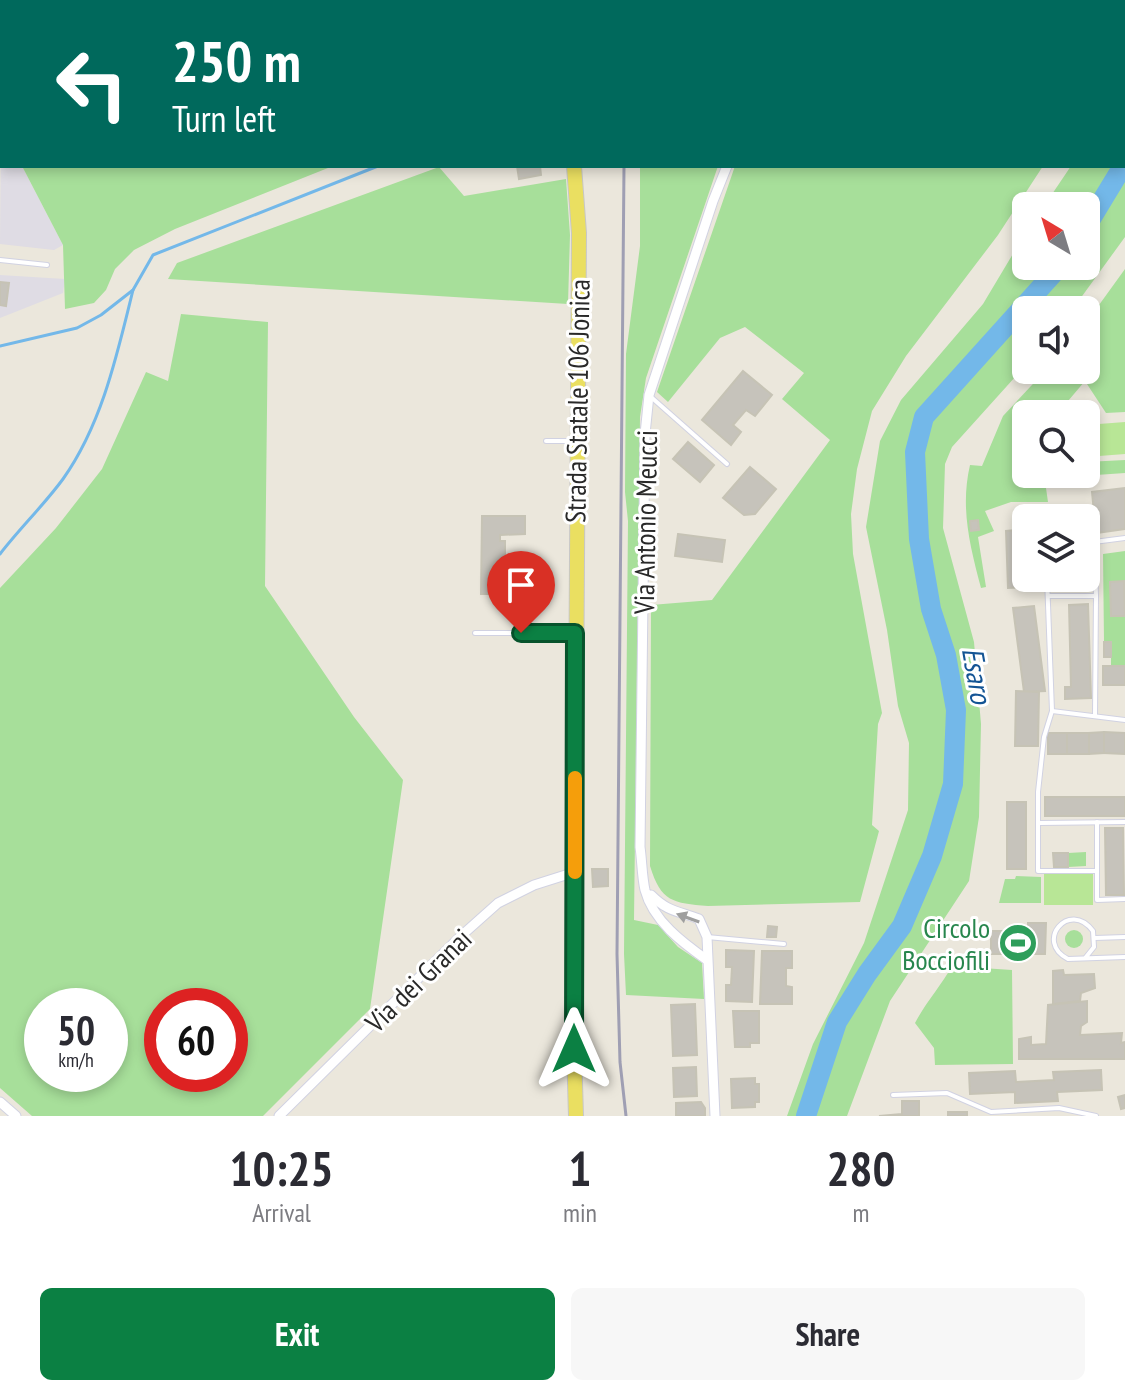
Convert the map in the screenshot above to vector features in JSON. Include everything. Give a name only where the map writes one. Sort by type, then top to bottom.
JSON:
[{"type":"main road","name":"Strada Statale 106 Jonica","points":[[574,168],[579,233],[575,633],[576,1116]]},
{"type":"street","name":"Via Antonio Meucci","points":[[645,890],[640,817],[645,434],[649,395],[726,168]]},
{"type":"street","name":"Via dei Granai","points":[[279,1116],[498,903],[534,885],[575,872]]},
{"type":"street","points":[[645,890],[674,913],[699,919],[707,937],[715,1116]]},
{"type":"street","points":[[645,890],[661,919],[707,960]]},
{"type":"street","points":[[0,1102],[16,1116]]},
{"type":"lane","points":[[0,260],[47,265]]},
{"type":"lane","points":[[649,395],[727,464]]},
{"type":"lane","points":[[546,441],[578,441]]},
{"type":"lane","points":[[1095,716],[1094,542],[1125,538]]},
{"type":"lane","points":[[1048,592],[1052,711],[1044,737],[1038,792],[1038,871],[1097,871]]},
{"type":"lane","points":[[1048,596],[1096,596]]},
{"type":"lane","points":[[475,633],[575,633]]},
{"type":"lane","points":[[1052,711],[1125,720]]},
{"type":"lane","points":[[1097,822],[1097,900],[1125,899]]},
{"type":"lane","points":[[1038,823],[1125,822]]},
{"type":"lane","points":[[1086,957],[1094,947],[1095,938],[1088,924],[1074,919],[1061,923],[1055,932],[1055,949],[1062,956],[1075,960],[1125,957]]},
{"type":"lane","points":[[707,937],[784,944]]},
{"type":"lane","points":[[1095,938],[1125,937]]},
{"type":"lane","points":[[893,1095],[947,1093],[991,1112],[1059,1108],[1096,1116]]},
{"type":"shaded area","points":[[1,168],[23,168],[63,245],[54,250],[0,244]]},
{"type":"shaded area","points":[[0,275],[65,279],[63,293],[0,318]]},
{"type":"green space","points":[[23,168],[328,168],[175,229],[134,250],[115,269],[106,290],[94,303],[65,309],[63,245]]},
{"type":"green space","points":[[436,168],[440,168],[464,196],[566,179],[570,235],[568,304],[168,279],[177,263]]},
{"type":"green space","points":[[640,168],[717,168],[646,378],[640,417],[634,920],[658,925],[678,947],[702,963],[704,999],[626,995],[626,354],[640,246]]},
{"type":"green space","points":[[734,168],[1042,168],[1026,192],[1012,192],[1012,214],[906,356],[872,411],[857,469],[851,514],[853,554],[882,713],[878,724],[872,825],[879,831],[860,902],[686,904],[664,894],[654,878],[650,866],[651,605],[712,600],[830,440],[782,399],[804,373],[745,327],[720,338],[668,402],[657,392]]},
{"type":"green space","points":[[1070,168],[1125,168],[1125,237],[1100,271],[1100,192],[1053,192]]},
{"type":"green space","points":[[1012,255],[1012,280],[1094,280],[1082,296],[1012,296],[1012,381],[952,447],[945,464],[943,528],[974,642],[981,724],[979,817],[969,881],[890,1001],[847,1116],[787,1116],[813,1044],[864,943],[908,810],[909,743],[898,706],[887,630],[866,527],[880,441],[901,400],[983,304]]},
{"type":"green space","points":[[1125,269],[1125,412],[1106,413],[1087,384],[1100,384],[1100,304]]},
{"type":"green space","points":[[181,314],[268,322],[265,586],[354,717],[403,780],[370,1009],[263,1116],[32,1116],[0,1088],[0,588],[56,528],[102,469],[146,372],[168,381]]},
{"type":"green space","points":[[1033,384],[1082,384],[1069,400],[1018,400]]},
{"type":"green space","points":[[1012,406],[1012,488],[1046,488],[1048,502],[1011,502],[985,511],[994,531],[978,537],[986,587],[981,588],[966,512],[967,481],[970,465],[982,466],[1003,416]]},
{"type":"green space","points":[[1125,422],[1125,454],[1100,456],[1100,424]]},
{"type":"green space","points":[[1125,460],[1125,473],[1100,475],[1100,461]]},
{"type":"green space","points":[[1125,551],[1125,588],[1124,582],[1111,616],[1125,616],[1125,666],[1111,666],[1111,643],[1104,642],[1103,554]]},
{"type":"green space","points":[[1086,852],[1086,866],[1068,867],[1068,853]]},
{"type":"green space","points":[[1044,873],[1093,873],[1093,905],[1044,905]]},
{"type":"green space","points":[[1016,876],[1041,877],[1041,903],[999,903],[1005,879],[1015,879]]},
{"type":"green space","points":[[1070,930],[1078,930],[1083,939],[1081,946],[1070,948],[1065,943],[1065,935]]},
{"type":"green space","points":[[952,966],[1012,970],[1013,1064],[935,1065],[934,1048],[915,1023]]},
{"type":"building","points":[[517,168],[540,168],[541,175],[519,179]]},
{"type":"building","points":[[0,282],[9,283],[6,306],[0,305]]},
{"type":"building","points":[[743,371],[772,395],[755,416],[746,410],[733,425],[741,432],[731,445],[702,420]]},
{"type":"building","points":[[688,442],[714,465],[700,482],[673,459]]},
{"type":"building","points":[[750,467],[776,489],[755,514],[744,515],[723,498]]},
{"type":"building","points":[[1125,488],[1125,529],[1100,532],[1100,504],[1093,504],[1092,492]]},
{"type":"building","points":[[482,516],[525,516],[525,534],[500,535],[500,541],[505,541],[505,594],[481,594]]},
{"type":"building","points":[[978,520],[979,530],[971,531],[970,521]]},
{"type":"building","points":[[1012,530],[1012,588],[1008,588],[1006,531]]},
{"type":"building","points":[[678,534],[725,540],[722,562],[675,556]]},
{"type":"building","points":[[1124,581],[1125,616],[1111,616],[1110,582]]},
{"type":"building","points":[[1088,604],[1091,698],[1065,699],[1065,687],[1071,687],[1069,605]]},
{"type":"building","points":[[1034,606],[1045,691],[1024,692],[1013,608]]},
{"type":"building","points":[[1104,642],[1111,642],[1111,657],[1104,657]]},
{"type":"building","points":[[1103,666],[1125,666],[1125,685],[1103,685]]},
{"type":"building","points":[[1016,691],[1039,692],[1038,746],[1015,746]]},
{"type":"building","points":[[1104,732],[1125,733],[1125,754],[1104,753]]},
{"type":"building","points":[[1104,732],[1104,753],[1089,754],[1089,733]]},
{"type":"building","points":[[1048,733],[1067,733],[1067,754],[1048,754]]},
{"type":"building","points":[[1067,733],[1089,733],[1089,754],[1067,754]]},
{"type":"building","points":[[1045,797],[1125,797],[1125,816],[1045,816]]},
{"type":"building","points":[[1007,802],[1026,802],[1026,869],[1007,869]]},
{"type":"building","points":[[1105,828],[1123,828],[1124,895],[1106,895]]},
{"type":"building","points":[[1053,853],[1068,853],[1068,867],[1054,867]]},
{"type":"building","points":[[592,869],[608,869],[608,886],[593,887]]},
{"type":"building","name":"Circolo Bocciofili","points":[[1028,923],[1046,923],[1045,954],[991,954],[991,931],[1028,931]]},
{"type":"building","points":[[768,926],[777,927],[776,937],[767,937]]},
{"type":"building","points":[[726,950],[754,951],[752,1002],[726,1001],[726,985],[731,985],[732,967],[726,967]]},
{"type":"building","points":[[762,951],[792,951],[792,968],[786,968],[786,986],[792,987],[792,1004],[760,1004]]},
{"type":"building","points":[[1063,970],[1064,975],[1094,974],[1095,988],[1081,993],[1080,1001],[1053,1004],[1053,971]]},
{"type":"building","points":[[1087,1001],[1087,1022],[1081,1026],[1080,1035],[1122,1033],[1125,1059],[1019,1059],[1019,1039],[1031,1037],[1031,1045],[1046,1044],[1048,1005]]},
{"type":"building","points":[[695,1004],[697,1055],[673,1056],[671,1005]]},
{"type":"building","points":[[733,1011],[759,1011],[759,1043],[750,1043],[750,1047],[735,1047]]},
{"type":"building","points":[[696,1067],[697,1096],[674,1097],[673,1068]]},
{"type":"building","points":[[1101,1070],[1102,1090],[1057,1092],[1058,1101],[1015,1103],[1015,1092],[970,1094],[969,1073],[1015,1071],[1016,1082],[1054,1080],[1053,1072]]},
{"type":"building","points":[[755,1078],[755,1084],[759,1084],[759,1102],[755,1102],[755,1107],[732,1108],[731,1079]]},
{"type":"building","points":[[1125,1095],[1125,1108],[1121,1109],[1118,1097]]},
{"type":"building","points":[[902,1101],[919,1101],[919,1116],[879,1116],[902,1114]]},
{"type":"building","points":[[701,1102],[705,1116],[676,1116],[676,1103]]},
{"type":"building","points":[[948,1112],[967,1112],[967,1116],[948,1116]]},
{"type":"waterway","points":[[0,346],[77,328],[101,315],[133,290],[153,255],[373,168]]},
{"type":"waterway","name":"Esaro","points":[[1100,204],[1122,168]]},
{"type":"waterway","name":"Esaro","points":[[806,1116],[837,1022],[902,926],[932,856],[953,784],[956,710],[946,655],[931,609],[919,539],[915,452],[924,417],[1047,280]]},
{"type":"waterway","points":[[0,554],[48,498],[77,458],[107,388],[133,290]]},
{"type":"railway","points":[[624,168],[617,954],[620,1062],[626,1116]]},
{"type":"slow traffic","points":[[575,778],[575,872]]},
{"type":"place","name":"Circolo Bocciofili","points":[[1018,943]]},
{"type":"route","points":[[521,633],[575,633],[574,1049]]}]
